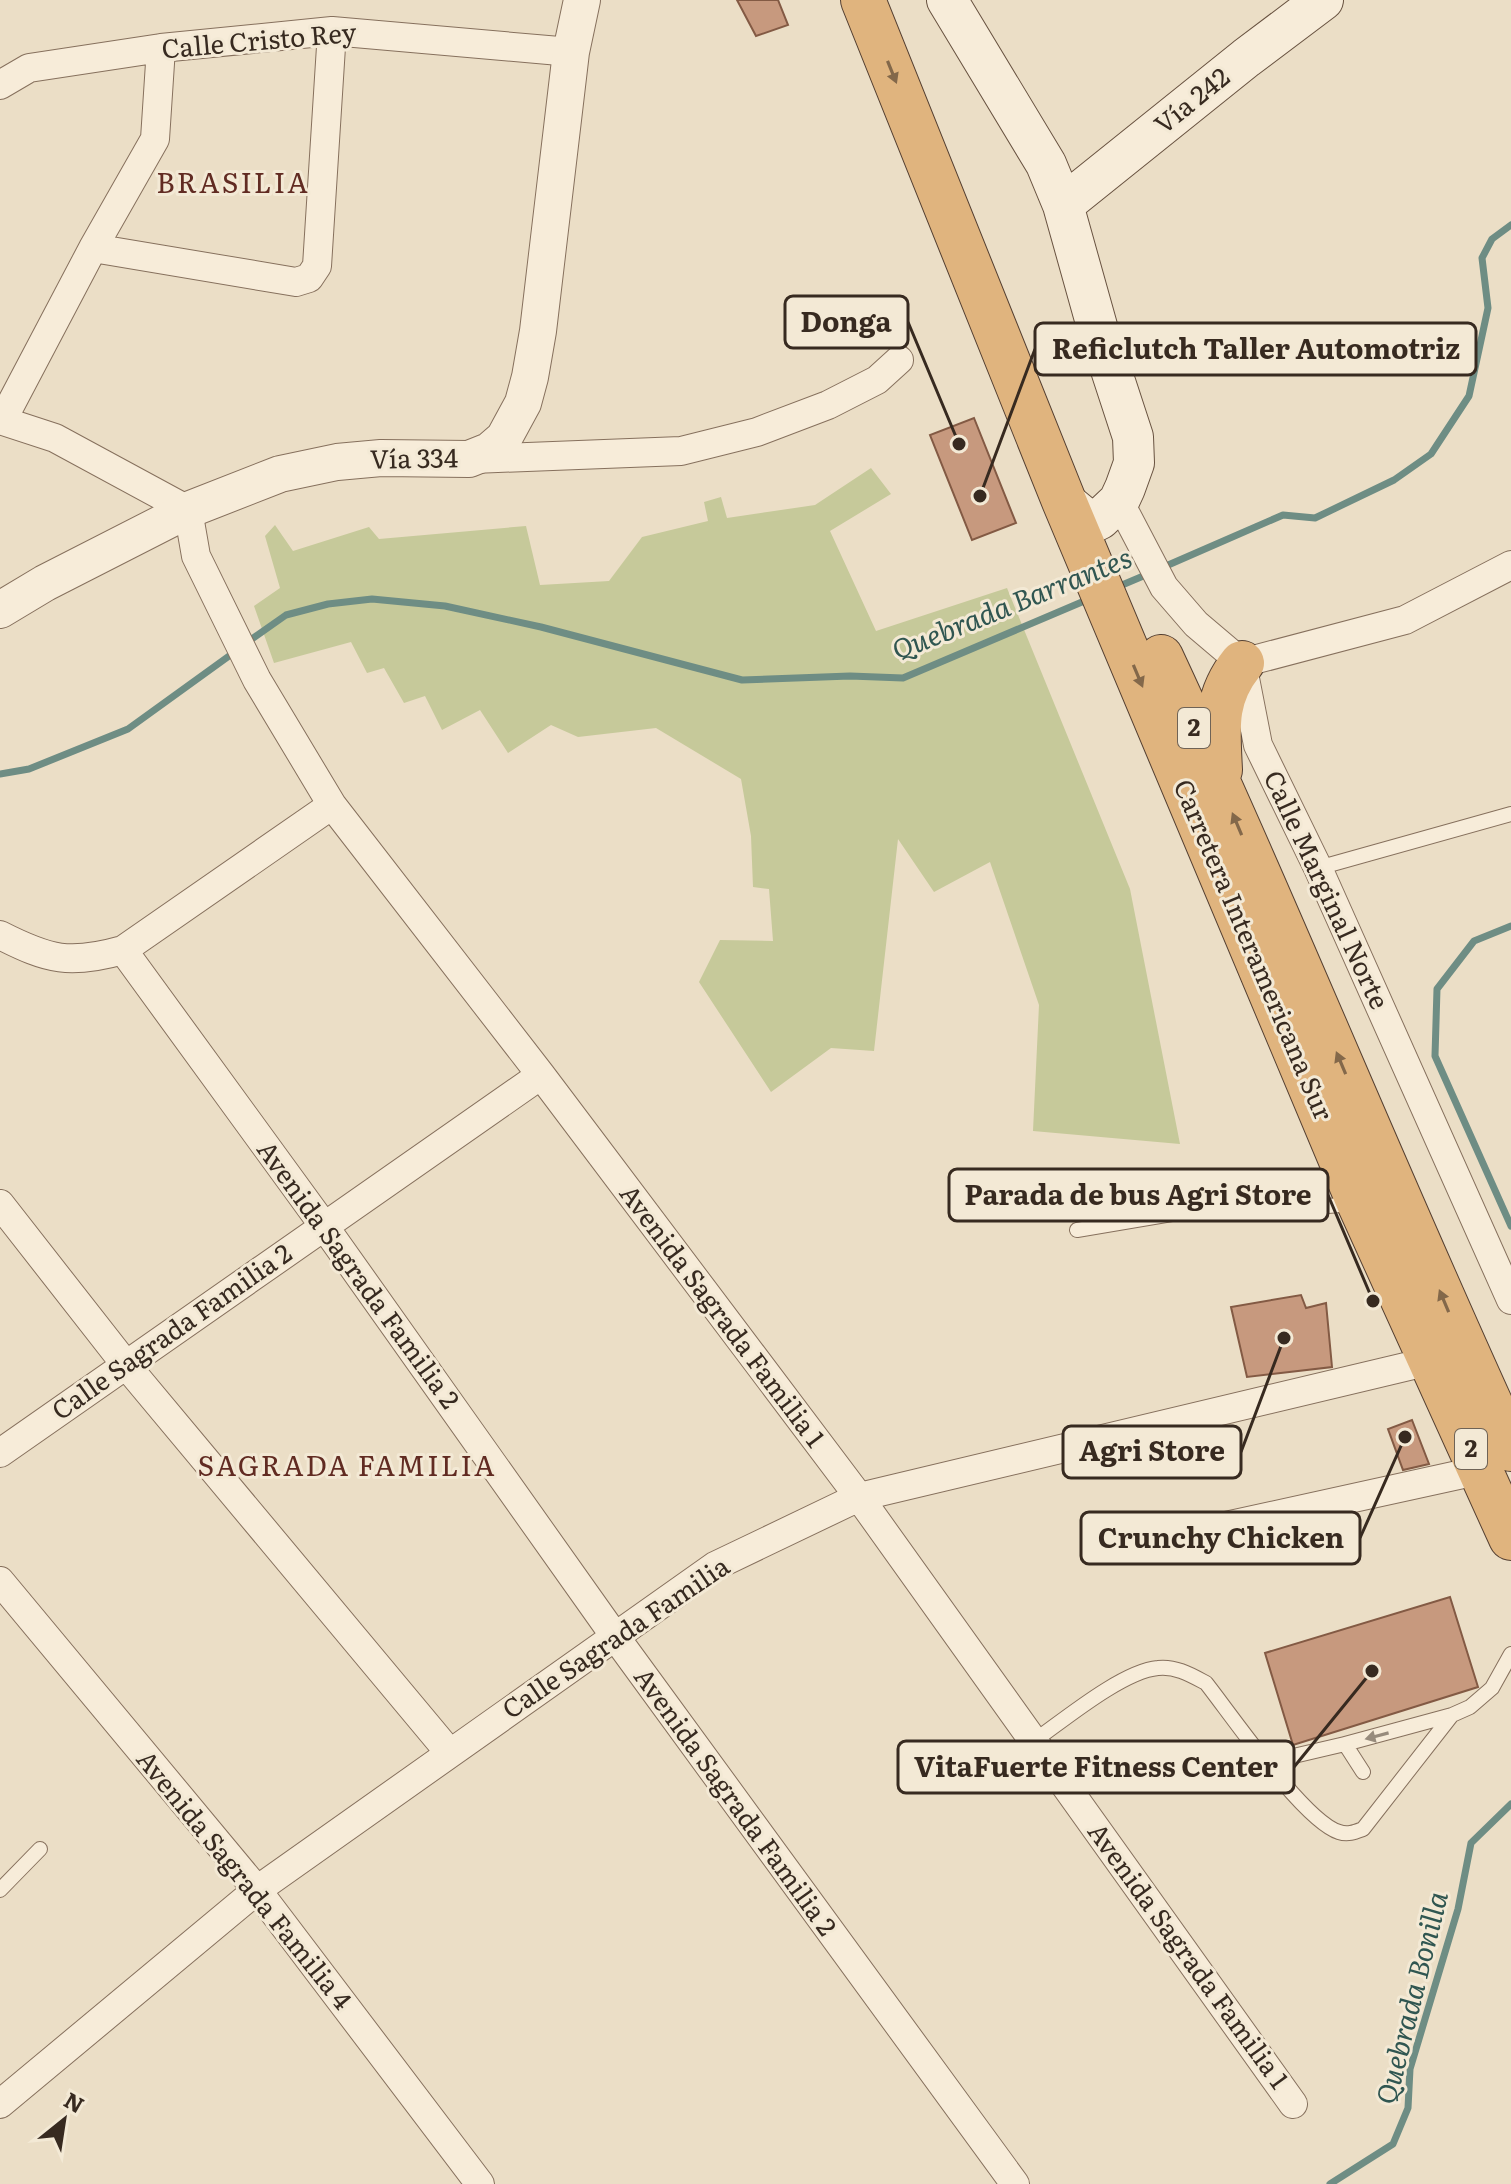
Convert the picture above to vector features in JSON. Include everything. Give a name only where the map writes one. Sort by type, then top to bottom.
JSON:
[{"type":"highway","name":"Carretera Interamericana Sur","points":[[863,0],[1220,784],[1448,1357],[1496,1459],[1511,1538]]},
{"type":"highway","name":"Carretera Interamericana Sur","points":[[892,0],[1095,507],[1359,1203],[1448,1357],[1500,1405],[1496,1459]]},
{"type":"highway","points":[[1220,784],[1218,721],[1227,682],[1242,663]]},
{"type":"main road","points":[[947,0],[1046,164],[1063,205],[1098,330],[1133,437],[1134,463],[1095,507]]},
{"type":"main road","name":"Vía 242","points":[[1063,205],[1323,0]]},
{"type":"street","name":"Vía 334","points":[[0,610],[45,583],[188,510],[280,474],[337,462],[381,458],[469,459],[489,451],[504,438],[519,412],[530,377],[571,52],[582,0]]},
{"type":"street","name":"Calle Cristo Rey","points":[[0,85],[29,68],[161,48],[332,31],[571,52]]},
{"type":"street","points":[[93,248],[296,282],[309,278],[317,266],[332,31]]},
{"type":"street","points":[[161,48],[155,139],[1,420],[55,438],[188,510]]},
{"type":"street","points":[[469,459],[681,451],[757,432],[828,405],[877,380],[899,360]]},
{"type":"street","points":[[1095,507],[1196,624],[1242,663],[1405,620],[1511,565]]},
{"type":"street","name":"Avenida Sagrada Familia 1","points":[[188,510],[196,556],[243,653],[332,805],[541,1075],[859,1497],[1293,2104]]},
{"type":"street","name":"Calle Marginal Norte","points":[[1242,663],[1258,745],[1318,868],[1511,1300]]},
{"type":"street","points":[[0,935],[29,950],[65,959],[89,960],[123,950],[332,805]]},
{"type":"street","name":"Avenida Sagrada Familia 2","points":[[123,950],[324,1226],[614,1635],[1015,2184]]},
{"type":"street","name":"Calle Sagrada Familia 2","points":[[0,1453],[541,1075]]},
{"type":"street","points":[[0,1204],[126,1365],[449,1752]]},
{"type":"street","name":"Calle Sagrada Familia","points":[[0,2104],[257,1890],[715,1566],[859,1497],[1448,1357]]},
{"type":"street","points":[[1116,1550],[1496,1459]]},
{"type":"street","name":"Avenida Sagrada Familia 4","points":[[0,1581],[257,1890],[480,2184]]},
{"type":"lane","points":[[1318,868],[1511,814]]},
{"type":"lane","points":[[1077,1230],[1219,1206],[1275,1210],[1359,1203]]},
{"type":"lane","points":[[1268,1762],[1452,1715],[1470,1707],[1492,1688],[1511,1654]]},
{"type":"lane","points":[[1034,1741],[1135,1673],[1161,1667],[1187,1672],[1206,1683],[1319,1822],[1340,1832],[1352,1833],[1363,1829],[1452,1715]]},
{"type":"lane","points":[[1345,1744],[1363,1772]]},
{"type":"lane","points":[[0,1890],[40,1849]]},
{"type":"green space","points":[[871,468],[891,494],[830,531],[876,631],[1007,588],[1130,889],[1180,1144],[1033,1131],[1039,1005],[990,862],[934,892],[898,839],[874,1051],[831,1048],[771,1092],[699,982],[720,940],[773,941],[769,889],[753,887],[751,836],[741,779],[656,728],[578,737],[551,725],[508,753],[480,710],[442,730],[425,696],[404,703],[384,668],[367,673],[351,642],[274,663],[254,606],[280,588],[265,536],[275,525],[293,551],[369,527],[379,539],[526,526],[540,585],[609,581],[642,537],[708,521],[704,502],[721,497],[727,518],[815,505]]},
{"type":"building","points":[[737,0],[778,0],[788,25],[756,36]]},
{"type":"building","points":[[974,418],[1016,523],[972,540],[930,435]]},
{"type":"building","points":[[1301,1295],[1306,1308],[1326,1303],[1332,1367],[1247,1377],[1231,1307]]},
{"type":"building","points":[[1412,1420],[1429,1464],[1403,1470],[1388,1429]]},
{"type":"building","points":[[1450,1597],[1478,1687],[1293,1745],[1265,1653]]},
{"type":"waterway","name":"Quebrada Barrantes","points":[[1159,569],[1283,515],[1315,518],[1394,480],[1431,454],[1469,396],[1488,308],[1482,258],[1492,239],[1511,225]]},
{"type":"waterway","name":"Quebrada Barrantes","points":[[1115,588],[1148,574]]},
{"type":"waterway","name":"Quebrada Barrantes","points":[[246,643],[286,615],[328,604],[372,599],[445,606],[541,627],[742,680],[850,676],[903,678],[1089,599]]},
{"type":"waterway","name":"Quebrada Barrantes","points":[[0,774],[29,769],[128,729],[236,651]]},
{"type":"waterway","name":"Quebrada Bonilla","points":[[1511,926],[1474,941],[1437,989],[1435,1056],[1511,1226]]},
{"type":"waterway","name":"Quebrada Bonilla","points":[[1330,2184],[1393,2144],[1408,2108],[1410,2069],[1458,1909],[1471,1843],[1511,1804]]},
{"type":"place","name":"Donga","points":[[959,444]]},
{"type":"place","name":"Reficlutch Taller Automotriz","points":[[980,496]]},
{"type":"place","name":"Parada de bus Agri Store","points":[[1373,1301]]},
{"type":"place","name":"Agri Store","points":[[1284,1338]]},
{"type":"place","name":"Crunchy Chicken","points":[[1405,1437]]},
{"type":"place","name":"VitaFuerte Fitness Center","points":[[1372,1671]]},
{"type":"district","name":"BRASILIA","points":[[233,183]]},
{"type":"district","name":"SAGRADA FAMILIA","points":[[347,1466]]}]
